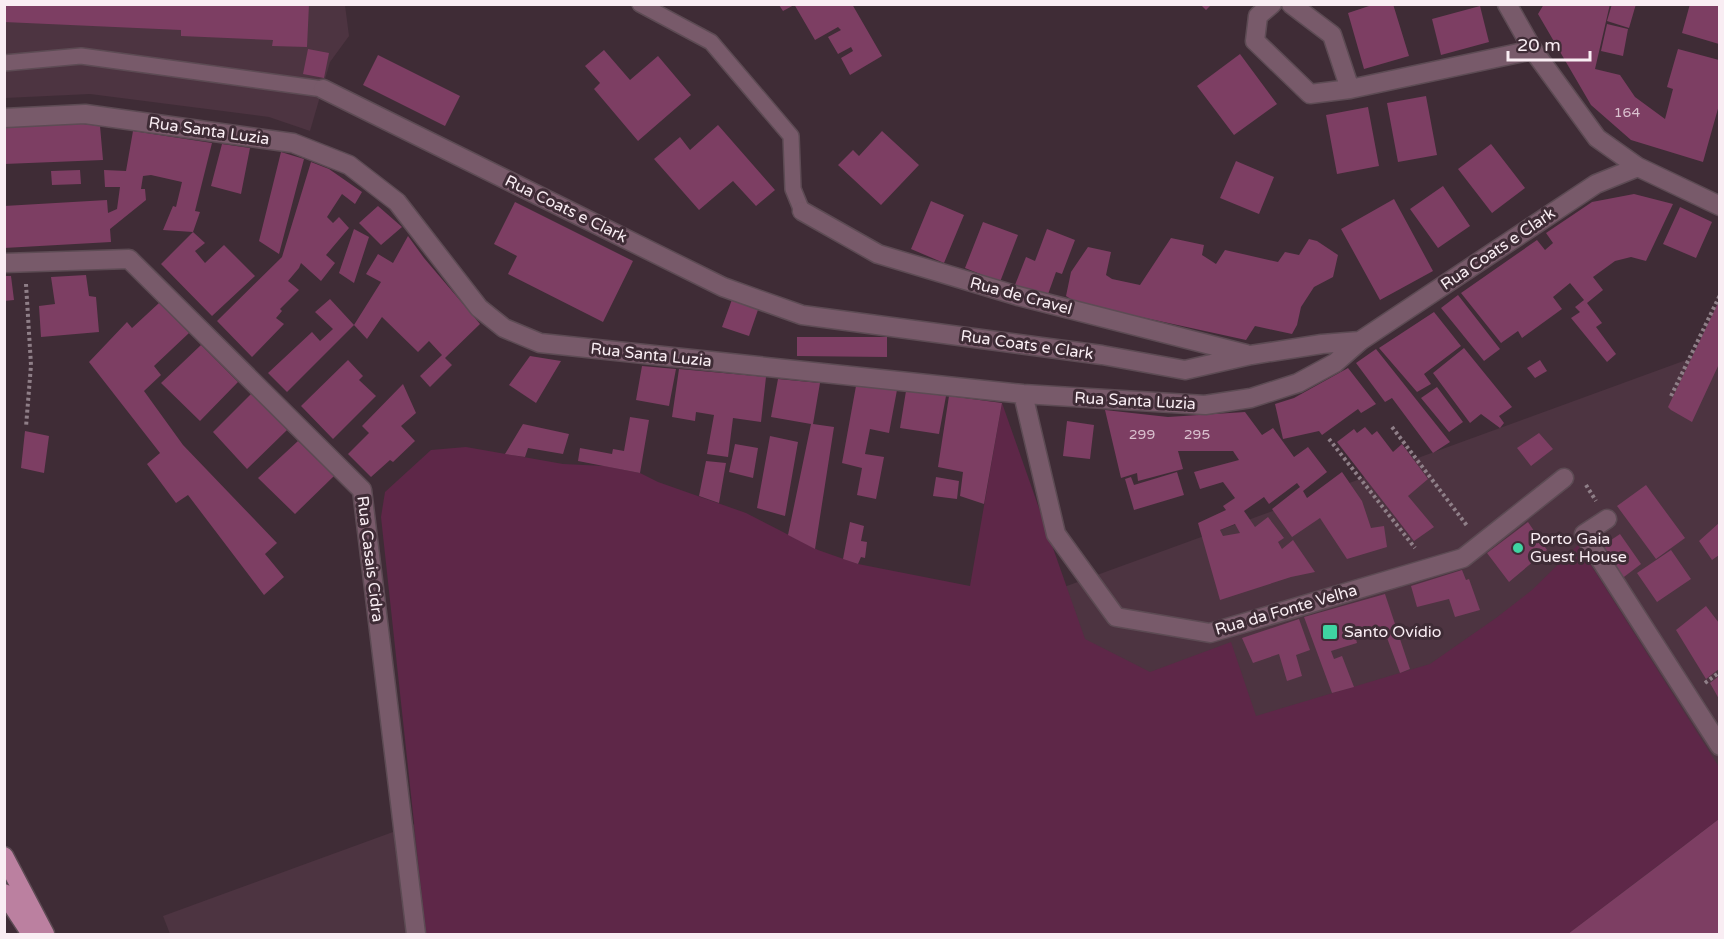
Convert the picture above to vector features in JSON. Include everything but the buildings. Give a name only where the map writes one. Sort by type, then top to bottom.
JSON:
[{"type":"main road","points":[[4,856],[45,934]]},
{"type":"main road","points":[[4,893],[31,934]]},
{"type":"street","points":[[1272,4],[1258,16],[1255,41],[1310,94],[1350,89],[1533,50]]},
{"type":"street","points":[[1291,4],[1332,35],[1350,89]]},
{"type":"street","points":[[1507,4],[1533,50],[1597,138],[1638,167],[1719,206]]},
{"type":"street","name":"Rua Coats e Clark","points":[[323,89],[723,287],[802,315],[1102,355],[1185,370],[1322,344],[1360,341],[1596,184],[1638,167]]},
{"type":"street","name":"Rua Santa Luzia","points":[[4,118],[85,114],[293,142],[349,165],[397,202],[479,308],[504,328],[540,343],[1023,394],[1205,405],[1251,398],[1298,383],[1335,363],[1360,341]]},
{"type":"street","name":"Rua de Cravel","points":[[802,211],[878,254],[1018,296],[1251,356]]},
{"type":"street","name":"Rua Casais Cidra","points":[[4,263],[129,259],[362,490],[416,934]]},
{"type":"street","name":"Rua da Fonte Velha","points":[[1023,394],[1056,534],[1116,617],[1210,633],[1463,558],[1564,478]]},
{"type":"street","points":[[1607,519],[1584,534],[1719,746]]},
{"type":"lane","points":[[640,4],[711,42],[791,136],[793,189],[802,211]]},
{"type":"lane","points":[[4,63],[81,56],[323,89]]},
{"type":"path","points":[[25,262],[31,365],[26,427]]},
{"type":"path","points":[[1671,396],[1719,295]]},
{"type":"path","points":[[1392,428],[1481,544]]},
{"type":"path","points":[[1329,439],[1431,568]]},
{"type":"shaded area","points":[[4,5],[345,5],[349,36],[330,62],[310,131],[269,117],[90,94],[5,98]]},
{"type":"shaded area","name":"Santo Ovídio","points":[[1719,348],[1719,934],[170,934],[163,916]]},
{"type":"shaded area","name":"Santo Ovídio","points":[[1002,403],[1085,639],[1150,672],[1231,642],[1256,716],[1430,664],[1532,590],[1578,545],[1719,767],[1719,819],[1568,934],[426,934],[381,517],[385,492],[431,450],[466,447],[563,464],[605,466],[640,473],[658,482],[746,513],[818,550],[858,564],[970,586]]},
{"type":"place","name":"Porto Gaia Guest House","points":[[1518,548]]},
{"type":"place","name":"Santo Ovídio","points":[[1330,632]]}]
